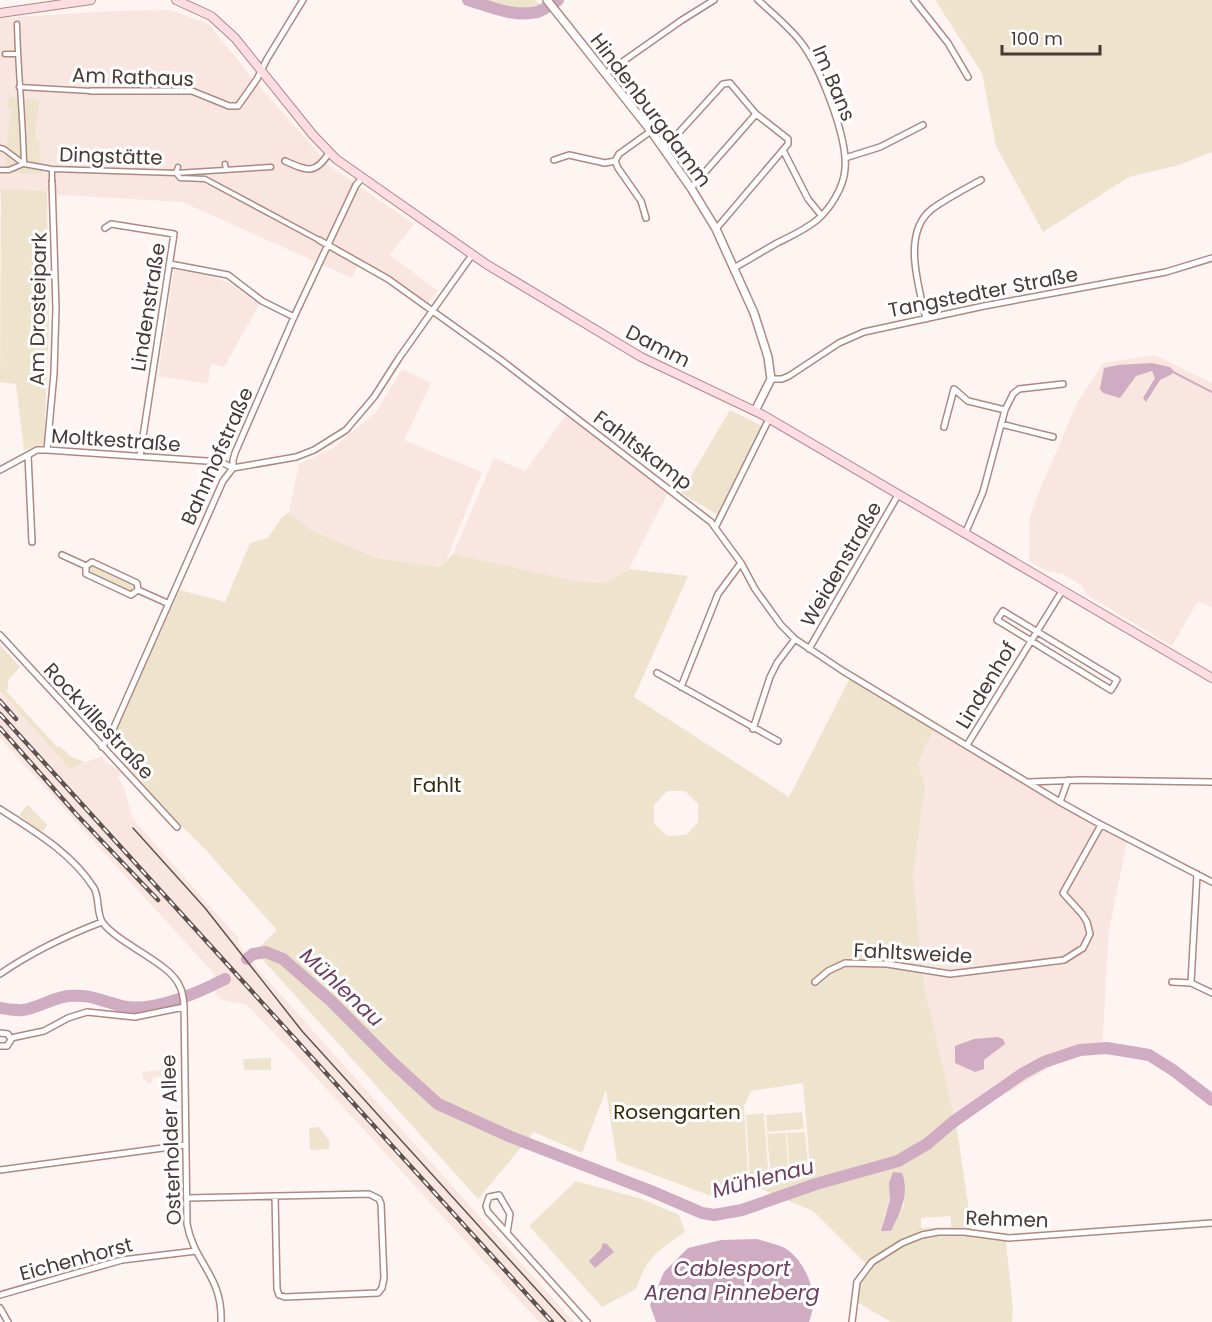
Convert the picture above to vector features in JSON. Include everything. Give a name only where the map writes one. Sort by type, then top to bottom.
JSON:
[{"type":"main road","points":[[0,11],[17,9],[29,4],[91,0]]},
{"type":"main road","name":"Damm","points":[[176,0],[202,11],[235,38],[329,153],[472,255],[609,339],[769,419],[1212,678]]},
{"type":"street","points":[[261,70],[303,0]]},
{"type":"street","name":"Hindenburgdamm","points":[[547,0],[664,148],[716,229],[754,313],[765,345],[771,379]]},
{"type":"street","points":[[605,74],[714,0]]},
{"type":"street","name":"Im Bans","points":[[734,268],[805,229],[829,206],[843,181],[845,158],[835,116],[821,80],[805,48],[758,0]]},
{"type":"street","points":[[914,0],[948,43],[968,77]]},
{"type":"street","points":[[0,170],[9,170],[24,164],[17,24]]},
{"type":"street","points":[[4,54],[18,54]]},
{"type":"street","name":"Am Rathaus","points":[[19,87],[91,91],[192,91],[234,106],[241,103],[261,70]]},
{"type":"street","points":[[664,148],[723,84],[730,83],[756,114],[788,139],[788,144],[716,229]]},
{"type":"street","points":[[691,188],[756,114]]},
{"type":"street","points":[[845,158],[880,147],[923,125]]},
{"type":"street","points":[[554,160],[569,155],[605,163],[615,161],[619,154],[651,131]]},
{"type":"street","name":"Dingstätte","points":[[0,148],[24,164],[52,169],[176,173],[226,170]]},
{"type":"street","points":[[783,150],[808,199],[821,215]]},
{"type":"street","points":[[285,161],[301,168],[313,169],[319,166],[329,153]]},
{"type":"street","points":[[615,161],[641,201],[646,218]]},
{"type":"street","points":[[225,164],[226,170],[272,167]]},
{"type":"street","points":[[176,173],[178,167]]},
{"type":"street","name":"Am Drosteipark","points":[[47,450],[54,374],[56,308],[52,169]]},
{"type":"street","name":"Fahltskamp","points":[[196,172],[383,275],[501,360],[716,526],[755,589],[781,625],[795,639],[1027,782],[1101,825],[1212,882]]},
{"type":"street","name":"Fahltskamp","points":[[176,173],[180,178],[205,179]]},
{"type":"street","name":"Bahnhofstraße","points":[[102,747],[111,734],[167,603],[223,481],[233,468],[235,453],[294,317],[356,185],[362,178]]},
{"type":"street","points":[[926,319],[913,256],[921,224],[931,210],[981,180]]},
{"type":"street","name":"Lindenstraße","points":[[105,228],[111,224],[174,234],[140,456]]},
{"type":"street","points":[[233,468],[296,457],[315,450],[339,435],[361,414],[374,397],[472,255]]},
{"type":"street","name":"Tangstedter Straße","points":[[771,379],[782,379],[851,337],[864,332],[1166,272],[1212,258]]},
{"type":"street","points":[[170,264],[228,275],[262,301],[294,317]]},
{"type":"street","points":[[755,411],[771,379]]},
{"type":"street","points":[[965,534],[983,492],[1005,410],[1013,394],[1019,389],[1064,384]]},
{"type":"street","points":[[944,427],[954,389],[968,401],[1005,410]]},
{"type":"street","points":[[716,526],[769,419]]},
{"type":"street","points":[[1001,424],[1053,437]]},
{"type":"street","name":"Moltkestraße","points":[[1,468],[37,450],[47,450],[221,462],[233,468]]},
{"type":"street","points":[[28,455],[32,542]]},
{"type":"street","name":"Weidenstraße","points":[[810,649],[898,495]]},
{"type":"street","points":[[62,555],[86,566]]},
{"type":"street","points":[[86,566],[92,562],[137,583],[138,590]]},
{"type":"street","points":[[681,687],[718,594],[741,563]]},
{"type":"street","points":[[86,566],[86,574],[132,595],[138,590]]},
{"type":"street","points":[[138,590],[167,603]]},
{"type":"street","name":"Lindenhof","points":[[967,745],[1062,591]]},
{"type":"street","name":"Lindenhof","points":[[1003,611],[1036,631],[1117,680],[1111,690],[997,620],[1003,611]]},
{"type":"street","name":"Rockvillestraße","points":[[0,635],[177,827]]},
{"type":"street","points":[[753,729],[770,677],[777,663],[795,639]]},
{"type":"street","points":[[657,673],[778,741]]},
{"type":"street","points":[[1027,782],[1068,780],[1212,782]]},
{"type":"street","points":[[1060,801],[1068,780]]},
{"type":"street","points":[[0,809],[42,837],[69,859],[96,891],[102,922],[63,936],[26,956],[0,974]]},
{"type":"street","name":"Fahltsweide","points":[[815,982],[828,971],[845,963],[886,964],[950,974],[1064,960],[1083,948],[1090,934],[1082,914],[1063,893],[1101,825]]},
{"type":"street","points":[[1191,984],[1197,874]]},
{"type":"street","name":"Osterholder Allee","points":[[102,922],[117,936],[164,969],[180,985],[184,1006],[187,1224],[190,1239],[208,1268],[219,1294],[222,1308],[221,1322]]},
{"type":"street","points":[[1172,982],[1191,984],[1212,993]]},
{"type":"street","points":[[11,1038],[44,1031],[68,1018],[87,1012],[135,1017],[184,1006]]},
{"type":"street","points":[[0,1033],[6,1032],[11,1038]]},
{"type":"street","points":[[0,1046],[8,1045],[11,1038]]},
{"type":"street","points":[[0,1170],[186,1145]]},
{"type":"street","points":[[187,1198],[274,1196],[369,1194],[379,1199],[384,1278],[382,1288],[378,1293],[285,1297],[279,1295],[274,1196]]},
{"type":"street","points":[[507,1233],[510,1215],[499,1195],[489,1197],[486,1206],[488,1212],[587,1322]]},
{"type":"street","name":"Rehmen","points":[[852,1322],[857,1282],[872,1262],[902,1243],[922,1235],[938,1232],[964,1232],[1009,1238],[1212,1223]]},
{"type":"street","name":"Eichenhorst","points":[[0,1295],[122,1260],[196,1251]]},
{"type":"street","points":[[0,1308],[8,1322]]},
{"type":"shaded area","points":[[170,10],[209,24],[253,79],[330,166],[414,224],[390,255],[438,291],[423,309],[389,283],[358,266],[352,278],[182,202],[59,195],[47,191],[1,190],[0,198],[0,18]]},
{"type":"shaded area","points":[[174,270],[211,276],[229,283],[259,305],[224,367],[211,364],[208,384],[158,376]]},
{"type":"shaded area","points":[[1155,355],[1212,383],[1212,608],[1198,601],[1172,646],[1087,595],[1081,585],[1063,574],[1047,571],[1029,561],[1030,517],[1077,403],[1103,363]]},
{"type":"shaded area","points":[[402,369],[431,383],[404,440],[482,472],[446,561],[440,567],[376,558],[311,530],[289,512],[299,464],[333,448],[376,412]]},
{"type":"shaded area","points":[[566,415],[668,493],[629,569],[604,583],[575,581],[453,554],[494,458],[525,471]]},
{"type":"shaded area","points":[[0,691],[70,769],[101,756],[107,763],[122,772],[118,777],[124,787],[133,819],[239,939],[237,942],[256,967],[574,1322],[539,1322],[247,1005],[221,1000],[216,995],[214,974],[0,738]]},
{"type":"shaded area","points":[[934,728],[1127,842],[1109,930],[1102,1051],[1061,1061],[956,1123],[924,985],[913,875],[925,786],[918,764]]},
{"type":"shaded area","points":[[161,1065],[166,1065],[166,1070],[179,1070],[179,1076],[152,1077],[152,1083],[147,1083],[146,1079],[143,1079],[142,1072],[161,1070]]},
{"type":"green space","points":[[473,0],[535,0],[547,11],[538,19]]},
{"type":"green space","points":[[935,0],[1212,0],[1212,152],[1179,165],[1129,177],[1043,232],[996,146],[982,73]]},
{"type":"green space","points":[[9,97],[39,100],[35,139],[40,142],[42,174],[4,173],[11,109],[8,109]]},
{"type":"green space","points":[[1,189],[47,191],[49,325],[44,444],[24,450],[16,384],[0,382]]},
{"type":"green space","points":[[730,410],[762,426],[718,515],[681,493]]},
{"type":"green space","name":"Fahlt","points":[[289,512],[311,530],[376,558],[440,567],[453,554],[575,581],[604,583],[629,569],[688,576],[634,697],[789,797],[850,678],[934,728],[918,764],[925,786],[913,875],[924,985],[956,1123],[972,1230],[1005,1233],[1013,1309],[1012,1322],[891,1322],[857,1302],[860,1283],[872,1270],[813,1211],[751,1185],[771,1184],[770,1170],[810,1167],[803,1083],[751,1091],[744,1107],[749,1188],[714,1197],[617,1161],[606,1090],[582,1153],[534,1132],[478,1199],[255,951],[277,930],[205,849],[125,770],[123,759],[119,754],[126,746],[114,732],[180,590],[225,602],[250,543],[268,538],[282,517]],"holes":[[[667,791],[685,791],[698,804],[698,822],[686,835],[667,836],[654,823],[654,805]],[[893,1173],[901,1173],[904,1205],[891,1231],[882,1231],[890,1200]],[[951,1216],[951,1227],[921,1228],[921,1218]]]},
{"type":"green space","points":[[91,565],[133,583],[135,589],[129,592],[89,573],[88,567]]},
{"type":"green space","points":[[0,645],[20,667],[8,680],[6,691],[57,747],[60,746],[71,757],[85,762],[70,769],[0,691]]},
{"type":"green space","points":[[26,806],[29,806],[47,825],[44,831],[39,830],[19,815]]},
{"type":"green space","points":[[271,1058],[271,1070],[244,1070],[243,1059]]},
{"type":"green space","points":[[802,1112],[804,1129],[767,1132],[766,1115]]},
{"type":"green space","points":[[764,1113],[769,1182],[750,1183],[746,1115]]},
{"type":"green space","points":[[319,1127],[329,1140],[329,1149],[310,1150],[309,1128]]},
{"type":"green space","points":[[805,1132],[808,1165],[789,1167],[787,1133]]},
{"type":"green space","points":[[786,1133],[788,1167],[770,1168],[767,1134]]},
{"type":"green space","points":[[576,1181],[642,1199],[679,1215],[685,1232],[654,1255],[644,1269],[636,1289],[602,1307],[529,1226]]},
{"type":"water","points":[[1152,363],[1170,367],[1173,370],[1172,374],[1160,380],[1146,402],[1143,398],[1155,378],[1152,371],[1136,376],[1120,398],[1103,393],[1100,389],[1104,368]]},
{"type":"water","points":[[997,1037],[1003,1039],[1005,1044],[984,1060],[984,1069],[975,1072],[955,1063],[955,1046],[974,1039]]},
{"type":"water","points":[[893,1172],[902,1173],[904,1196],[901,1210],[891,1231],[881,1231],[890,1200],[889,1183]]},
{"type":"water","name":"Cablesport Arena Pinneberg","points":[[757,1239],[785,1248],[802,1265],[812,1293],[813,1303],[809,1322],[656,1322],[650,1305],[664,1272],[688,1248],[721,1240]]},
{"type":"water","points":[[603,1243],[614,1252],[595,1268],[589,1261],[601,1249]]},
{"type":"waterway","points":[[468,0],[519,14],[537,12],[558,0]]},
{"type":"waterway","points":[[1173,372],[1212,392]]},
{"type":"waterway","name":"Mühlenau","points":[[247,959],[253,954],[266,952],[283,959],[331,1001],[438,1104],[511,1137],[702,1213],[714,1215],[742,1210],[816,1184],[898,1161],[927,1144],[953,1122],[1022,1074],[1044,1062],[1080,1050],[1107,1048],[1149,1055],[1212,1100]]},
{"type":"waterway","name":"Mühlenau","points":[[0,1008],[23,1010],[68,996],[90,997],[122,1006],[147,1007],[188,996],[225,979]]},
{"type":"tram line","points":[[133,828],[205,908],[302,1031],[566,1322]]},
{"type":"railway","points":[[0,701],[16,719]]},
{"type":"railway","points":[[0,714],[552,1322]]},
{"type":"railway","points":[[0,728],[76,814],[158,900]]},
{"type":"park label","name":"Rosengarten","points":[[677,1112]]}]
